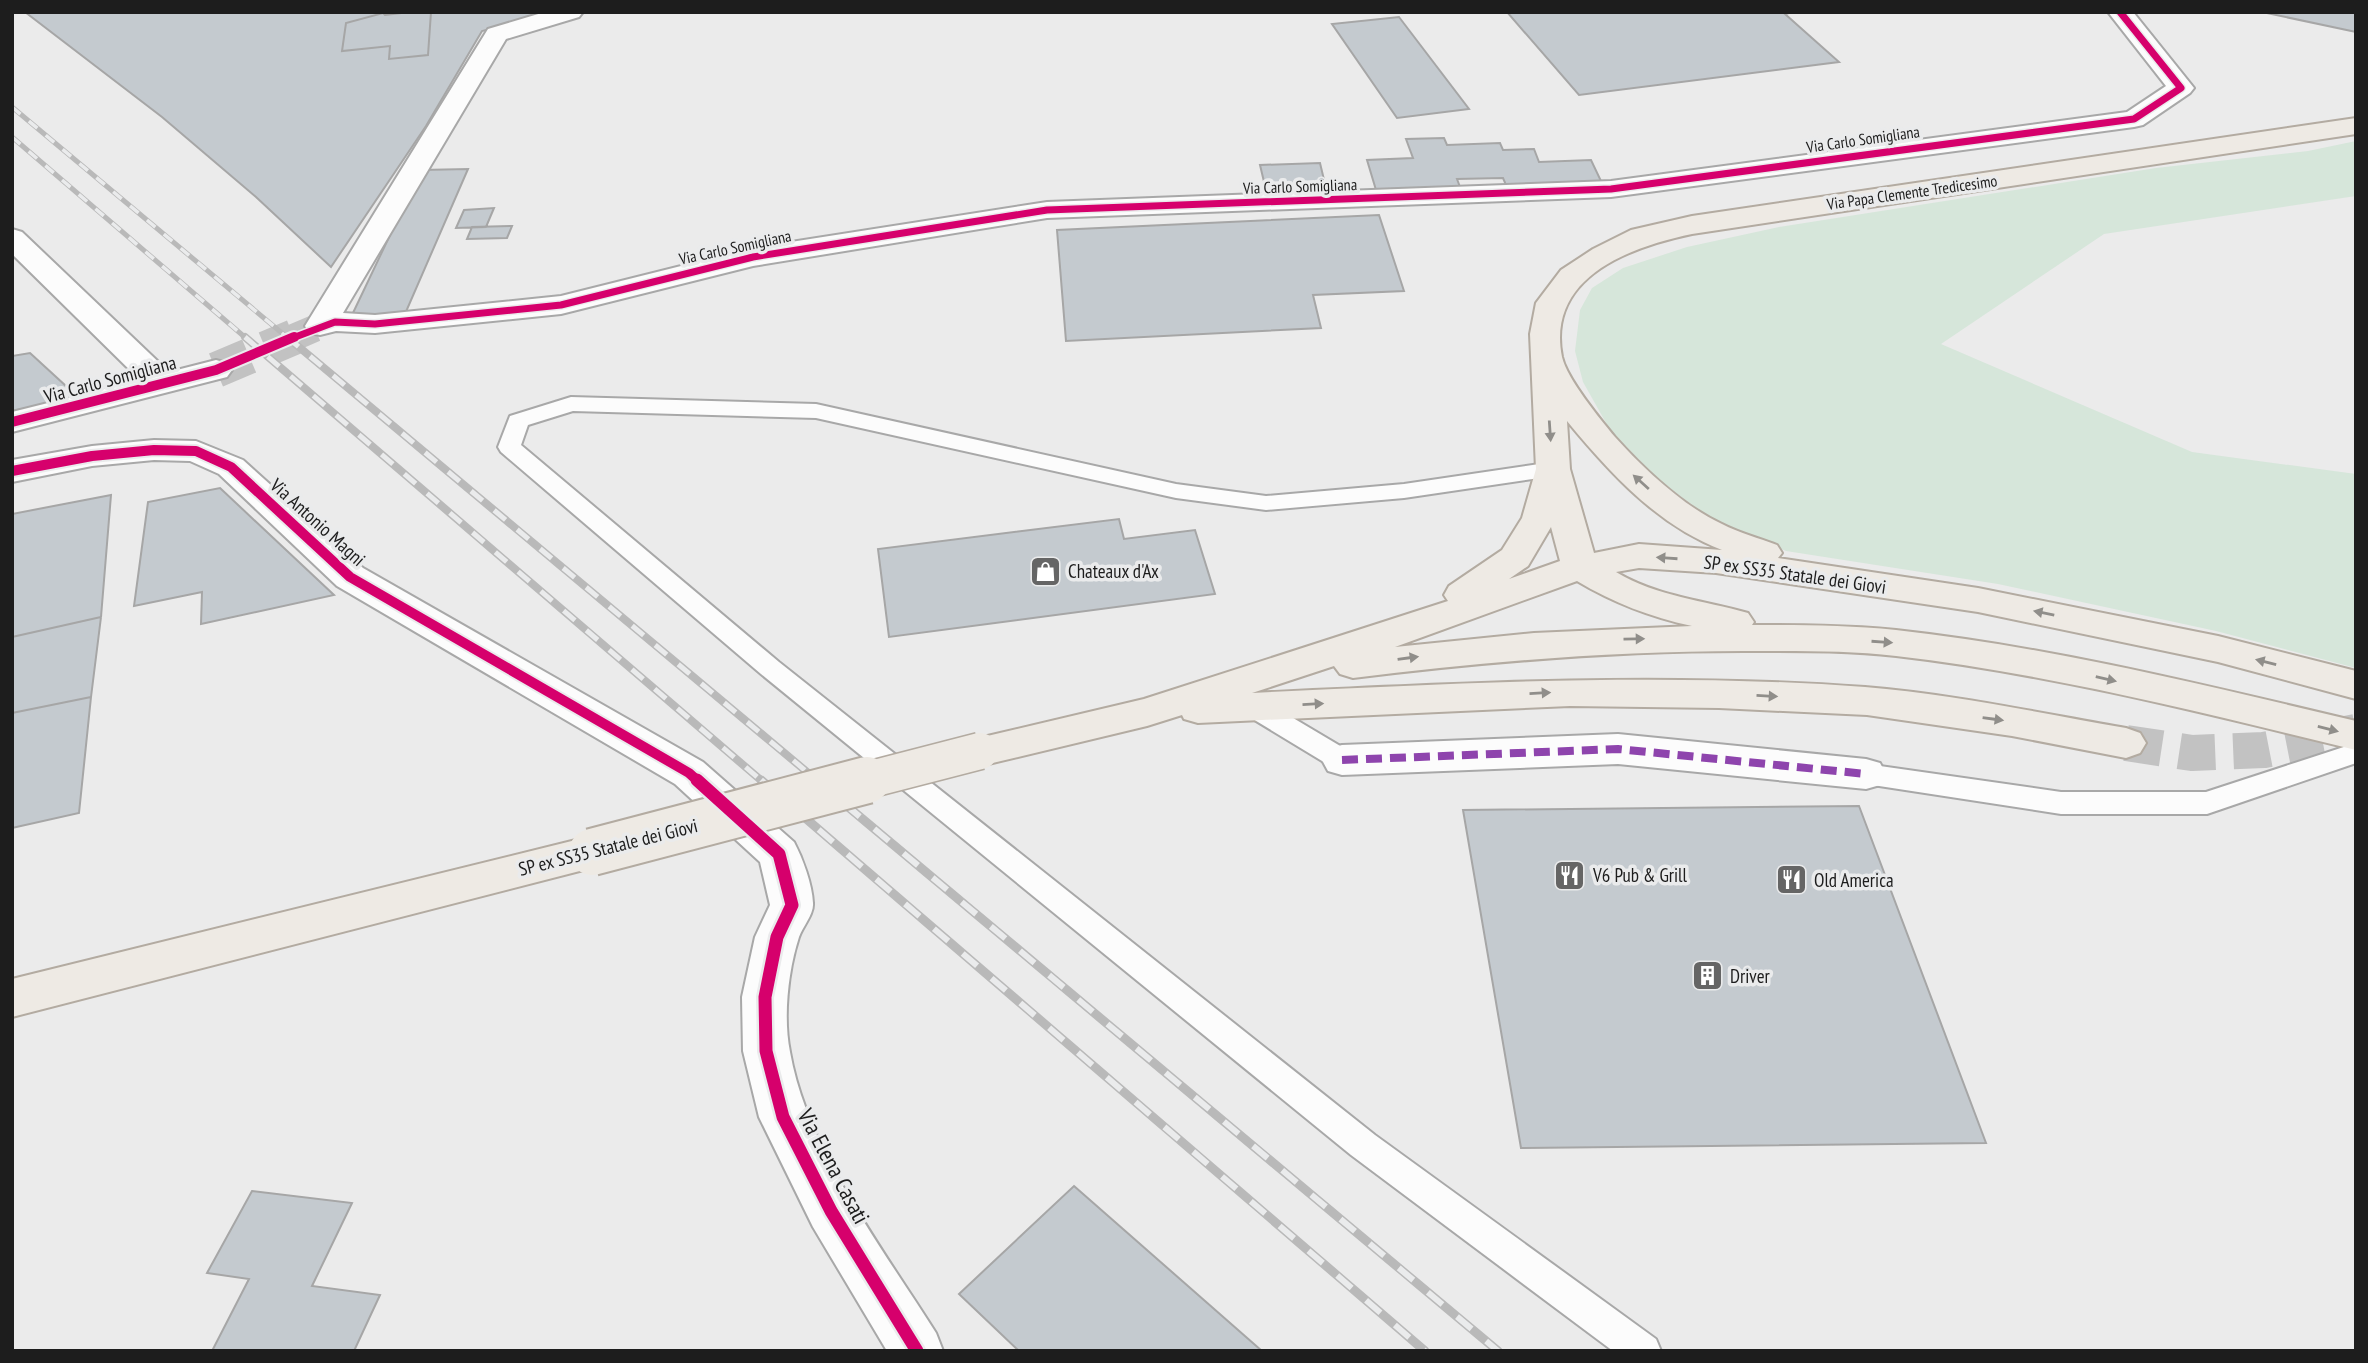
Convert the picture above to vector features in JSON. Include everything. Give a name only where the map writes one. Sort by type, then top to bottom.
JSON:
[{"type":"main road","name":"Via Papa Clemente Tredicesimo","points":[[1553,470],[1547,380],[1549,363],[1545,334],[1551,303],[1571,276],[1603,255],[1641,236],[1692,225],[2356,126]]},
{"type":"main road","points":[[1549,363],[1576,412],[1618,461],[1655,495],[1708,532],[1767,554],[1978,600]]},
{"type":"main road","points":[[1553,470],[1580,567],[1617,589],[1658,606],[1814,637]]},
{"type":"main road","points":[[1417,626],[1515,558],[1539,518],[1553,470]]},
{"type":"main road","name":"SP ex SS35 Statale dei Giovi","points":[[12,998],[980,751],[1147,712],[1247,693],[1417,626],[1580,567],[1639,556],[1716,562],[1978,600],[2217,649],[2356,685]]},
{"type":"main road","points":[[1247,693],[1484,649],[1611,640],[1814,637],[1894,643],[2058,668],[2356,736]]},
{"type":"main road","points":[[1247,693],[1570,692],[1719,694],[1867,701],[2012,722],[2126,744]]},
{"type":"street","name":"Via Carlo Somigliana","points":[[571,12],[497,34],[320,326],[335,322],[375,324],[561,305],[753,257],[1047,210],[1611,189],[2134,119],[2181,88],[2120,12]]},
{"type":"street","points":[[12,238],[163,384]]},
{"type":"street","name":"Via Carlo Somigliana","points":[[12,422],[216,370]]},
{"type":"street","name":"Via Antonio Magni","points":[[12,471],[92,456],[154,450],[196,451],[231,467],[350,577],[689,773],[779,854],[792,905]]},
{"type":"street","points":[[1342,760],[1618,749],[1866,774]]},
{"type":"street","name":"Via Elena Casati","points":[[792,905],[777,937],[765,996],[766,1051],[783,1117],[831,1211],[917,1351]]},
{"type":"lane","points":[[1553,470],[1404,491],[1266,503],[1176,491],[816,411],[571,404],[518,421],[509,447],[781,677],[1363,1145],[1643,1351]]},
{"type":"lane","points":[[1247,693],[1342,760]]},
{"type":"lane","points":[[1866,774],[2061,803],[2207,803],[2356,752]]},
{"type":"green space","points":[[2356,141],[2356,196],[2104,234],[1941,344],[2192,452],[2356,474],[2356,668],[2216,631],[1998,584],[1786,551],[1710,518],[1660,481],[1610,430],[1583,382],[1575,351],[1580,310],[1592,288],[1623,268],[1687,247],[1779,227],[2156,168],[2308,151]]},
{"type":"building","points":[[25,12],[551,12],[482,31],[426,126],[331,267],[256,197],[162,117]]},
{"type":"building","points":[[431,12],[428,55],[389,59],[390,46],[342,51],[346,23],[383,13]]},
{"type":"building","points":[[1507,12],[1793,12],[1785,14],[1839,62],[1579,95]]},
{"type":"building","points":[[2262,12],[2356,12],[2356,32]]},
{"type":"building","points":[[1399,17],[1469,109],[1397,118],[1332,24]]},
{"type":"building","points":[[1444,138],[1447,145],[1500,143],[1503,150],[1534,149],[1539,162],[1591,160],[1601,181],[1506,185],[1503,178],[1457,179],[1460,187],[1376,190],[1367,160],[1413,158],[1406,139]]},
{"type":"building","points":[[1320,163],[1325,184],[1265,186],[1260,165]]},
{"type":"building","points":[[468,169],[405,314],[352,315],[421,170]]},
{"type":"building","points":[[494,208],[486,227],[456,228],[464,210]]},
{"type":"building","points":[[1379,215],[1404,291],[1313,295],[1321,328],[1066,341],[1057,230]]},
{"type":"building","points":[[512,226],[507,238],[467,239],[472,227]]},
{"type":"building","points":[[30,353],[79,398],[12,411],[12,356]]},
{"type":"building","points":[[220,488],[334,595],[201,624],[202,592],[134,606],[148,502]]},
{"type":"building","points":[[111,495],[101,617],[12,637],[12,514]]},
{"type":"building","name":"Chateaux d'Ax","points":[[1119,519],[1124,539],[1195,530],[1215,594],[889,637],[878,549]]},
{"type":"building","points":[[101,617],[91,697],[12,713],[12,637]]},
{"type":"building","points":[[91,697],[79,813],[12,828],[12,713]]},
{"type":"building","name":"Driver","points":[[1859,806],[1986,1143],[1521,1148],[1463,810]]},
{"type":"building","points":[[1074,1186],[1262,1351],[1019,1351],[959,1294]]},
{"type":"building","points":[[252,1191],[352,1203],[312,1286],[380,1295],[354,1351],[212,1351],[249,1279],[207,1273]]},
{"type":"tunnel","points":[[290,339],[320,326]]},
{"type":"tunnel","points":[[216,370],[294,337]]},
{"type":"tunnel","points":[[2126,743],[2192,753],[2264,750],[2356,732]]},
{"type":"railway","points":[[12,107],[289,339]]},
{"type":"railway","points":[[12,137],[247,339]]},
{"type":"railway","points":[[245,337],[763,782]]},
{"type":"railway","points":[[287,337],[819,782]]},
{"type":"railway","points":[[761,780],[1425,1351]]},
{"type":"railway","points":[[816,780],[1498,1351]]},
{"type":"marked path","points":[[1342,760],[1618,749],[1866,774]]},
{"type":"cycle path","points":[[12,422],[216,370],[335,322],[375,324],[561,305],[753,257],[1047,210],[1611,189],[2134,119],[2181,88],[2120,12]]},
{"type":"cycle path","points":[[12,471],[92,456],[154,450],[196,451],[231,467],[350,577],[689,773],[779,854],[792,905],[777,937],[765,997],[766,1051],[783,1117],[831,1211],[917,1351]]},
{"type":"place","name":"Chateaux d'Ax","points":[[1045,571]]},
{"type":"place","name":"V6 Pub & Grill","points":[[1570,875]]},
{"type":"place","name":"Old America","points":[[1791,880]]},
{"type":"place","name":"Driver","points":[[1707,976]]}]
